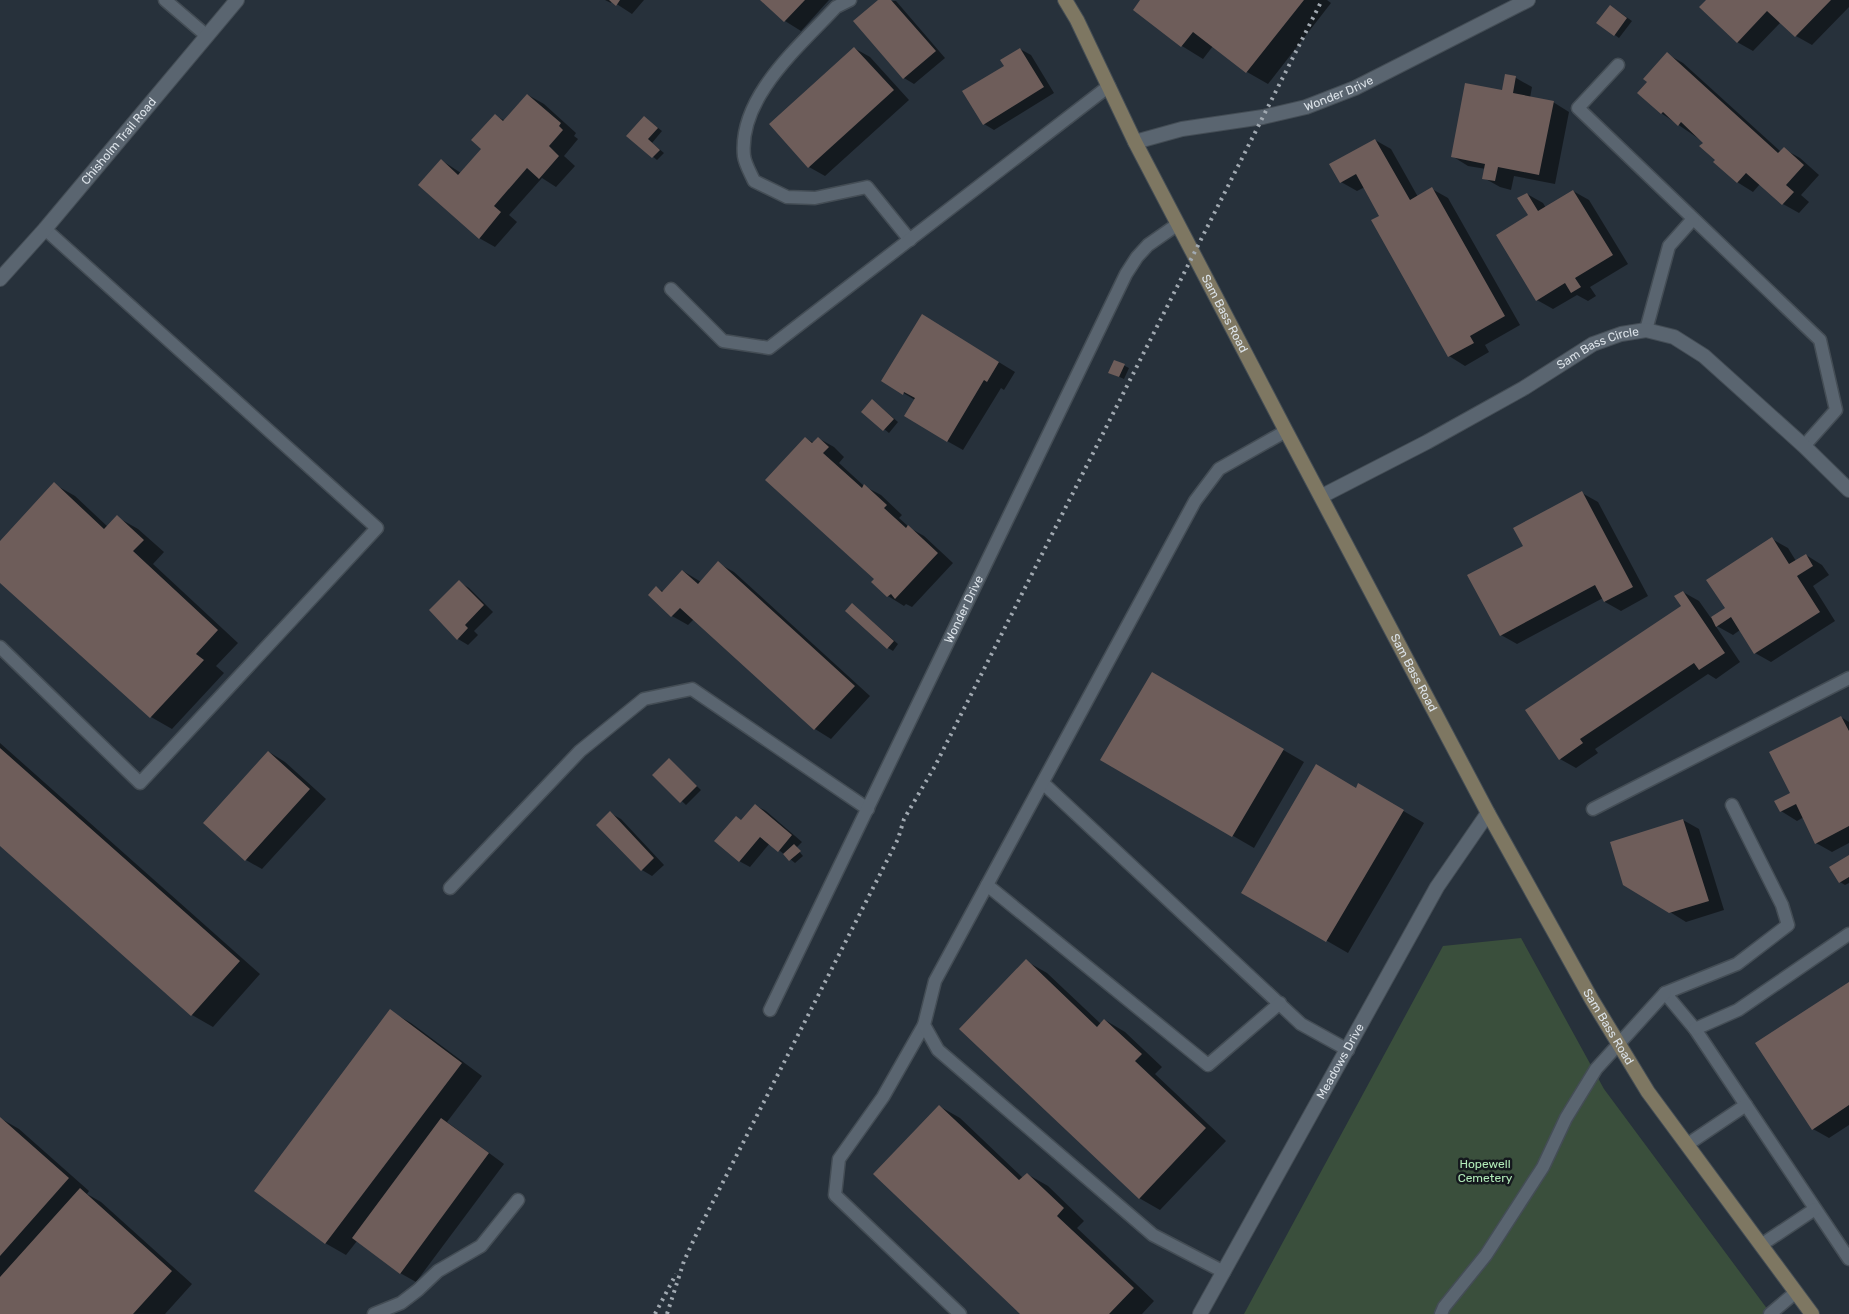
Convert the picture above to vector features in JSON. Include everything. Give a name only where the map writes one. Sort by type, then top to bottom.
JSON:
[{"type":"main road","name":"Sam Bass Road","points":[[1065,0],[1077,20],[1135,142],[1286,431],[1488,813],[1592,1000],[1648,1092],[1812,1314]]},
{"type":"street","name":"Chisholm Trail Road","points":[[0,279],[45,229],[237,0]]},
{"type":"street","name":"Wonder Drive","points":[[1135,142],[1182,129],[1263,117],[1306,107],[1355,88],[1528,0]]},
{"type":"street","name":"Sam Bass Circle","points":[[1322,496],[1427,442],[1524,388],[1593,344],[1620,334],[1646,330],[1674,337],[1704,356],[1804,446],[1849,490]]},
{"type":"street","name":"Meadows Drive","points":[[1200,1314],[1437,887],[1488,813]]},
{"type":"lane","points":[[165,0],[207,36]]},
{"type":"lane","points":[[850,0],[836,7],[767,81],[746,125],[744,158],[754,181],[787,197],[815,198],[867,187],[910,240]]},
{"type":"lane","points":[[1618,65],[1578,108],[1820,340],[1836,410],[1804,446]]},
{"type":"lane","points":[[671,289],[723,340],[770,348],[1109,86]]},
{"type":"lane","points":[[1646,330],[1669,246],[1693,219]]},
{"type":"lane","name":"Wonder Drive","points":[[770,1010],[1126,274],[1137,257],[1148,245],[1178,224]]},
{"type":"lane","points":[[0,648],[140,783],[377,528],[45,229]]},
{"type":"lane","points":[[960,1314],[835,1195],[839,1159],[883,1097],[924,1025],[935,981],[1195,501],[1219,469],[1286,431]]},
{"type":"lane","points":[[1593,809],[1849,678]]},
{"type":"lane","points":[[450,888],[580,751],[644,699],[692,689],[868,809]]},
{"type":"lane","points":[[1042,782],[1301,1024],[1348,1050]]},
{"type":"lane","points":[[1442,1314],[1444,1307],[1486,1256],[1543,1167],[1566,1118],[1596,1069],[1665,993],[1737,964],[1788,925],[1782,905],[1732,804]]},
{"type":"lane","points":[[987,885],[1208,1065],[1280,1003]]},
{"type":"lane","points":[[1695,1029],[1738,1010],[1849,934]]},
{"type":"lane","points":[[1665,993],[1695,1029],[1849,1258]]},
{"type":"lane","points":[[924,1025],[938,1050],[1153,1235],[1224,1272]]},
{"type":"lane","points":[[1688,1144],[1746,1105]]},
{"type":"lane","points":[[374,1314],[401,1303],[438,1271],[481,1246],[518,1200]]},
{"type":"lane","points":[[1761,1245],[1816,1209]]},
{"type":"lane","points":[[1770,1314],[1796,1292]]},
{"type":"green space","name":"Hopewell Cemetery","points":[[1521,938],[1604,1089],[1771,1314],[1244,1314],[1443,946]]},
{"type":"building","points":[[609,0],[620,0],[616,6]]},
{"type":"building","points":[[760,0],[805,0],[784,22]]},
{"type":"building","points":[[878,0],[891,0],[936,51],[903,79],[853,21]]},
{"type":"building","points":[[1140,0],[1304,0],[1246,73],[1193,32],[1181,47],[1133,10]]},
{"type":"building","points":[[1706,0],[1831,0],[1795,37],[1767,11],[1737,43],[1699,7]]},
{"type":"building","points":[[1610,5],[1627,18],[1614,36],[1596,23]]},
{"type":"building","points":[[854,47],[894,90],[808,168],[769,124]]},
{"type":"building","points":[[1020,48],[1044,87],[983,125],[962,91],[1004,66],[1000,60]]},
{"type":"building","points":[[1667,52],[1778,153],[1784,147],[1804,165],[1786,185],[1794,192],[1782,205],[1746,173],[1737,183],[1713,162],[1715,160],[1699,146],[1703,143],[1681,122],[1678,126],[1663,112],[1661,114],[1637,93],[1647,82],[1643,79]]},
{"type":"building","points":[[1505,74],[1516,76],[1513,93],[1554,101],[1539,175],[1498,167],[1495,181],[1482,179],[1485,164],[1451,157],[1465,83],[1502,90]]},
{"type":"building","points":[[527,94],[561,123],[559,126],[563,130],[549,146],[559,156],[539,179],[527,168],[494,206],[501,212],[479,239],[418,185],[441,159],[458,175],[481,149],[471,140],[495,114],[503,121]]},
{"type":"building","points":[[644,116],[658,128],[648,139],[660,150],[652,158],[626,136]]},
{"type":"building","points":[[1375,139],[1410,200],[1432,187],[1505,316],[1470,336],[1474,343],[1448,357],[1371,220],[1379,216],[1356,174],[1340,183],[1329,164]]},
{"type":"building","points":[[1573,190],[1613,255],[1575,278],[1581,287],[1571,293],[1565,283],[1536,301],[1496,235],[1528,215],[1517,198],[1527,193],[1538,211]]},
{"type":"building","points":[[922,314],[999,362],[987,382],[984,380],[947,442],[904,416],[915,398],[904,392],[903,395],[881,381]]},
{"type":"building","points":[[1114,360],[1125,364],[1119,377],[1108,373]]},
{"type":"building","points":[[872,399],[894,419],[883,431],[861,412]]},
{"type":"building","points":[[805,437],[812,443],[818,437],[829,447],[823,453],[862,488],[864,484],[887,505],[884,508],[906,528],[908,525],[938,553],[895,599],[891,594],[887,597],[871,582],[874,579],[765,480]]},
{"type":"building","points":[[54,482],[104,529],[117,515],[144,540],[133,551],[218,630],[196,654],[204,660],[150,718],[0,583],[0,541]]},
{"type":"building","points":[[1582,491],[1633,587],[1604,602],[1595,585],[1500,636],[1467,575],[1523,546],[1513,528]]},
{"type":"building","points":[[1772,537],[1789,564],[1806,554],[1813,566],[1797,576],[1820,612],[1754,654],[1731,617],[1716,627],[1711,617],[1725,608],[1706,580]]},
{"type":"building","points":[[718,561],[855,686],[814,730],[680,608],[671,617],[648,595],[656,586],[662,592],[682,570],[698,584]]},
{"type":"building","points":[[459,580],[484,605],[465,625],[468,628],[457,640],[429,610]]},
{"type":"building","points":[[1683,591],[1725,653],[1699,670],[1694,663],[1580,739],[1583,743],[1559,760],[1525,710],[1681,606],[1674,596]]},
{"type":"building","points":[[852,603],[894,641],[887,649],[845,611]]},
{"type":"building","points":[[1152,672],[1284,749],[1232,837],[1100,760]]},
{"type":"building","points":[[1841,716],[1849,731],[1849,826],[1815,844],[1796,804],[1780,812],[1774,801],[1790,793],[1769,752]]},
{"type":"building","points":[[0,748],[240,961],[191,1016],[0,846]]},
{"type":"building","points":[[268,751],[310,789],[245,861],[203,823]]},
{"type":"building","points":[[669,758],[697,786],[680,803],[652,775]]},
{"type":"building","points":[[1316,764],[1356,788],[1358,783],[1404,810],[1326,942],[1241,893]]},
{"type":"building","points":[[755,804],[792,835],[778,852],[760,837],[739,862],[714,841],[736,816],[741,820]]},
{"type":"building","points":[[610,811],[654,858],[641,871],[596,825]]},
{"type":"building","points":[[1683,819],[1709,901],[1669,913],[1623,885],[1610,842]]},
{"type":"building","points":[[794,844],[801,851],[789,861],[783,854]]},
{"type":"building","points":[[1849,855],[1849,877],[1839,883],[1829,867]]},
{"type":"building","points":[[1026,959],[1097,1027],[1104,1019],[1142,1054],[1135,1061],[1206,1128],[1139,1199],[959,1029]]},
{"type":"building","points":[[1849,982],[1849,1105],[1812,1130],[1755,1043]]},
{"type":"building","points":[[390,1009],[462,1063],[325,1244],[254,1191]]},
{"type":"building","points":[[939,1105],[1019,1180],[1027,1173],[1064,1208],[1057,1216],[1134,1288],[1109,1314],[1020,1314],[873,1174]]},
{"type":"building","points":[[0,1117],[69,1178],[0,1256]]},
{"type":"building","points":[[441,1118],[489,1153],[400,1274],[352,1238]]},
{"type":"building","points":[[80,1188],[172,1271],[133,1314],[0,1314],[0,1277]]},
{"type":"railway","points":[[667,1314],[684,1261],[696,1235],[898,839],[904,819],[935,766],[1322,0]]},
{"type":"railway","points":[[655,1314],[676,1274]]}]
